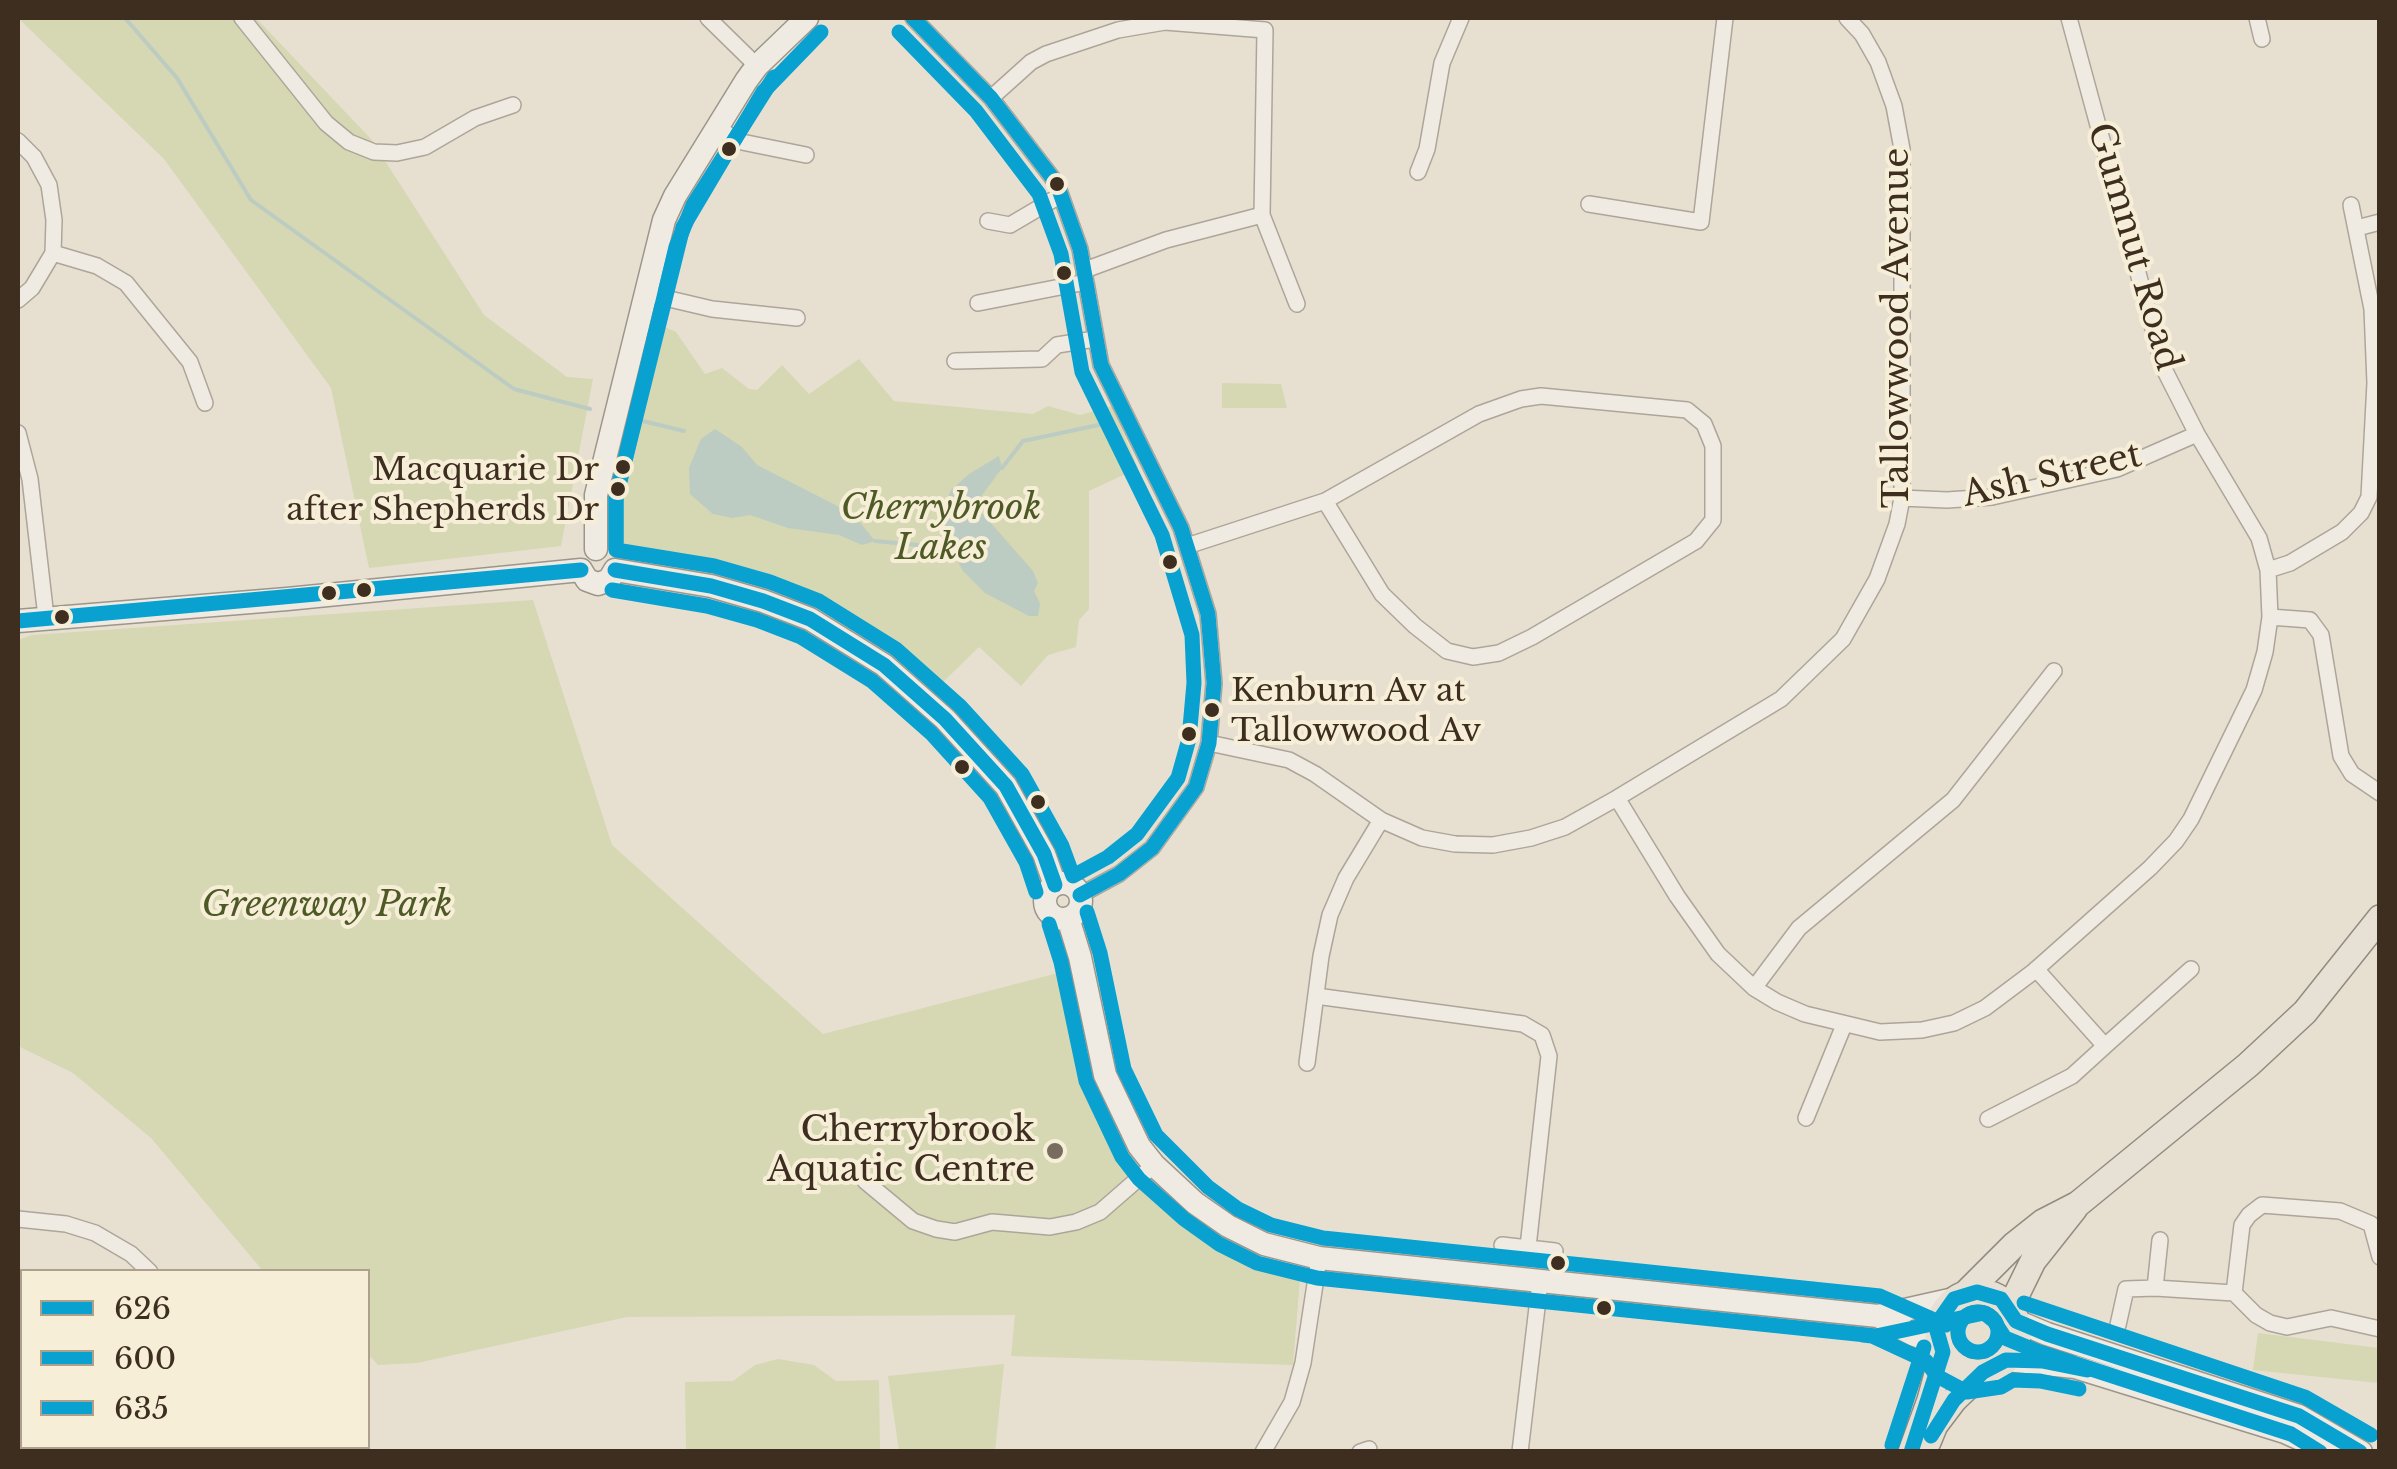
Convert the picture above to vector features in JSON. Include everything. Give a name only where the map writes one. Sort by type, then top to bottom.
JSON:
[{"type":"main road","points":[[596,549],[596,495],[657,240],[669,208],[757,66],[808,18]]},
{"type":"main road","points":[[596,549],[609,553],[615,570],[609,580],[598,584],[587,580],[581,570],[585,555],[596,549]]},
{"type":"main road","points":[[18,620],[287,600],[581,570]]},
{"type":"main road","points":[[615,570],[711,586],[763,601],[810,619],[884,665],[945,718],[1006,786],[1044,854],[1055,885]]},
{"type":"main road","points":[[1070,884],[1080,895],[1079,909],[1068,918],[1056,917],[1048,909],[1047,893],[1055,885],[1070,884]]},
{"type":"main road","points":[[1068,918],[1105,1074],[1125,1122],[1154,1165],[1195,1203],[1264,1244],[1319,1258],[1878,1316],[1960,1296],[1990,1294],[2013,1314],[2048,1334],[2299,1416],[2361,1452]]},
{"type":"main road","points":[[1910,1452],[1930,1400],[1941,1348],[1940,1319],[1960,1296],[2028,1234],[2078,1204],[2248,1065],[2304,1012],[2380,918]]},
{"type":"main road","points":[[1924,1452],[1935,1425],[1954,1400],[1983,1372],[2006,1360],[2017,1342],[2013,1314],[2033,1260],[2078,1204]]},
{"type":"main road","points":[[1878,1316],[1941,1348],[1960,1368],[1983,1372]]},
{"type":"main road","points":[[2006,1360],[2075,1367],[2285,1432],[2329,1452]]},
{"type":"street","points":[[242,18],[326,123],[349,142],[374,152],[397,153],[425,147],[475,118],[513,104]]},
{"type":"street","points":[[708,18],[757,66]]},
{"type":"street","points":[[912,18],[991,98],[1049,172],[1061,194],[1077,236],[1101,365],[1187,546],[1208,614],[1214,650],[1209,743],[1196,787],[1152,848],[1119,874],[1080,895]]},
{"type":"street","points":[[1418,172],[1442,63],[1461,18]]},
{"type":"street","points":[[1589,204],[1701,222],[1724,18]]},
{"type":"street","name":"Tallowwood Avenue","points":[[1209,743],[1289,760],[1381,820],[1422,838],[1493,845],[1564,827],[1617,798],[1781,698],[1843,639],[1877,579],[1898,524],[1902,498],[1902,149],[1894,106],[1878,62],[1862,34],[1847,18]]},
{"type":"street","name":"Gumnut Road","points":[[1617,798],[1718,954],[1754,988],[1791,1008],[1880,1032],[1922,1030],[1954,1023],[1985,1008],[2036,969],[2176,841],[2248,704],[2265,652],[2270,618],[2268,570],[2259,538],[2197,434],[2164,369],[2069,18]]},
{"type":"street","points":[[2257,18],[2262,40]]},
{"type":"street","points":[[991,98],[1031,62],[1118,30],[1165,22],[1266,30],[1262,215],[1297,304]]},
{"type":"street","points":[[718,127],[737,141],[806,155]]},
{"type":"street","points":[[18,141],[34,158],[48,185],[54,220],[53,253],[32,288],[18,300]]},
{"type":"street","points":[[988,221],[1010,225],[1061,194]]},
{"type":"street","points":[[2268,570],[2290,563],[2342,532],[2373,505],[2369,497],[2375,383],[2372,309],[2351,205]]},
{"type":"street","points":[[978,303],[1086,276],[1166,240],[1262,215]]},
{"type":"street","points":[[2357,228],[2380,222]]},
{"type":"street","points":[[53,253],[98,266],[126,282],[190,362],[205,403]]},
{"type":"street","points":[[644,294],[712,309],[797,318]]},
{"type":"street","points":[[955,361],[1042,359],[1057,345],[1096,340]]},
{"type":"street","points":[[1187,546],[1325,500],[1479,414],[1541,396],[1687,410],[1704,424],[1713,446],[1713,520],[1696,541],[1532,637],[1499,653],[1473,657],[1447,651],[1382,594],[1325,500]]},
{"type":"street","points":[[18,434],[30,480],[46,617]]},
{"type":"street","name":"Ash Street","points":[[1902,498],[1992,497],[2117,469],[2197,434]]},
{"type":"street","points":[[2270,618],[2310,620],[2320,636],[2342,756],[2352,774],[2380,793]]},
{"type":"street","points":[[1754,988],[1799,928],[1953,800],[2054,671]]},
{"type":"street","points":[[1308,1064],[1330,915],[1346,878],[1381,820]]},
{"type":"street","points":[[2036,969],[2105,1046]]},
{"type":"street","points":[[1988,1118],[2072,1076],[2191,969]]},
{"type":"street","points":[[1316,996],[1523,1024],[1542,1035],[1549,1056],[1528,1247]]},
{"type":"street","points":[[1806,1118],[1844,1025]]},
{"type":"street","points":[[866,1181],[914,1221],[954,1232],[992,1222],[1050,1226],[1076,1222],[1100,1212],[1154,1165]]},
{"type":"street","points":[[2234,1292],[2242,1225],[2262,1205],[2340,1211],[2371,1224],[2380,1257]]},
{"type":"street","points":[[18,1219],[66,1224],[96,1233],[131,1254],[147,1269]]},
{"type":"street","points":[[2154,1288],[2160,1240]]},
{"type":"street","points":[[1502,1245],[1556,1251]]},
{"type":"street","points":[[1267,1450],[1292,1402],[1304,1363],[1319,1258]]},
{"type":"street","points":[[1520,1452],[1540,1282]]},
{"type":"street","points":[[2118,1325],[2126,1288],[2154,1288],[2234,1292],[2270,1323],[2287,1326],[2330,1318],[2380,1329]]},
{"type":"green space","points":[[18,18],[256,18],[371,139],[484,315],[567,377],[593,379],[561,546],[369,568],[331,388],[164,159]]},
{"type":"green space","name":"Cherrybrook Lakes","points":[[658,324],[676,332],[705,374],[722,368],[749,389],[757,390],[782,365],[809,394],[859,359],[894,401],[1033,414],[1048,406],[1080,415],[1112,406],[1138,468],[1089,491],[1089,609],[1079,620],[1076,647],[1048,655],[1021,686],[979,647],[941,684],[902,650],[776,580],[683,556],[626,550],[615,540],[624,467],[645,381],[649,381]]},
{"type":"green space","points":[[1222,383],[1281,384],[1287,408],[1222,408]]},
{"type":"green space","name":"Greenway Park","points":[[533,600],[612,845],[823,1034],[1062,972],[1089,1089],[1121,1152],[1144,1186],[1183,1225],[1217,1247],[1269,1271],[1300,1279],[1293,1365],[1011,1356],[1015,1315],[627,1317],[417,1363],[378,1365],[370,1356],[370,1269],[261,1269],[151,1138],[73,1073],[18,1046],[18,640],[32,635]]},
{"type":"green space","points":[[2258,1333],[2379,1348],[2379,1383],[2253,1370]]},
{"type":"green space","points":[[778,1359],[814,1365],[836,1381],[879,1380],[880,1451],[686,1451],[685,1382],[733,1381],[755,1365]]},
{"type":"green space","points":[[1004,1364],[995,1451],[899,1451],[888,1376]]},
{"type":"shaded area","points":[[715,429],[742,447],[757,465],[853,514],[875,541],[862,545],[839,535],[788,528],[750,515],[732,518],[713,514],[690,494],[689,468],[701,439]]},
{"type":"shaded area","points":[[999,456],[1002,468],[980,498],[982,513],[1033,571],[1038,583],[1034,591],[1040,604],[1038,616],[1029,616],[985,593],[963,571],[950,548],[945,506],[951,490]]},
{"type":"waterway","points":[[125,18],[177,78],[251,200],[514,389],[590,409]]},
{"type":"waterway","points":[[639,420],[684,431]]},
{"type":"waterway","points":[[1002,468],[1023,441],[1108,423]]},
{"type":"waterway","points":[[875,541],[950,548]]},
{"type":"transit line","name":"626","points":[[913,18],[991,98],[1057,184],[1080,249],[1101,365],[1181,528],[1208,614],[1214,683],[1209,743],[1196,787],[1152,848],[1119,874],[1080,895]]},
{"type":"transit line","name":"635","points":[[821,32],[763,92],[683,227],[616,497],[616,550],[714,566],[770,582],[819,601],[896,649],[960,706],[1022,774],[1062,846],[1073,876],[1108,857],[1137,834],[1178,778],[1189,739],[1194,683],[1192,635],[1162,535],[1082,372],[1061,254],[1039,194],[976,111],[899,32]]},
{"type":"transit line","name":"600","points":[[616,549],[616,497],[676,247],[693,205],[774,77]]},
{"type":"transit line","name":"626","points":[[18,621],[581,570]]},
{"type":"transit line","name":"626","points":[[615,570],[711,586],[763,601],[810,619],[884,665],[945,719],[1006,786],[1044,854],[1055,885]]},
{"type":"transit line","name":"600","points":[[612,590],[707,606],[757,620],[801,637],[872,681],[931,733],[990,798],[1026,862],[1036,892]]},
{"type":"transit line","name":"635","points":[[1087,912],[1100,953],[1124,1069],[1156,1135],[1208,1187],[1238,1209],[1271,1225],[1323,1238],[1880,1296],[1946,1325]]},
{"type":"transit line","name":"600","points":[[1049,924],[1086,1081],[1122,1157],[1139,1179],[1184,1219],[1219,1244],[1257,1263],[1317,1278],[1876,1336],[1984,1313],[2005,1338],[2291,1434],[2320,1452]]},
{"type":"transit line","name":"626","points":[[1911,1452],[1943,1352],[1937,1331],[1940,1319],[1954,1299],[1977,1292],[2001,1299],[2016,1321],[2047,1334],[2299,1416],[2360,1452]]},
{"type":"transit line","name":"635","points":[[2024,1303],[2305,1397],[2371,1435]]},
{"type":"transit line","name":"635","points":[[1978,1312],[1992,1318],[1998,1332],[1992,1346],[1978,1352],[1964,1346],[1958,1332],[1964,1318],[1978,1312]]},
{"type":"transit line","name":"600","points":[[1863,1335],[1926,1361],[1937,1376],[1967,1392],[2001,1387],[2013,1380],[2079,1389]]},
{"type":"transit line","name":"635","points":[[1892,1445],[1924,1347]]},
{"type":"transit line","name":"626","points":[[1931,1436],[1954,1400],[1983,1372],[2006,1360],[2042,1361],[2087,1370]]},
{"type":"place","name":"Macquarie Dr after Shepherds Dr","points":[[618,489]]},
{"type":"place","name":"Kenburn Av at Tallowwood Av","points":[[1212,710]]},
{"type":"place","name":"Cherrybrook Aquatic Centre","points":[[1055,1151]]}]
